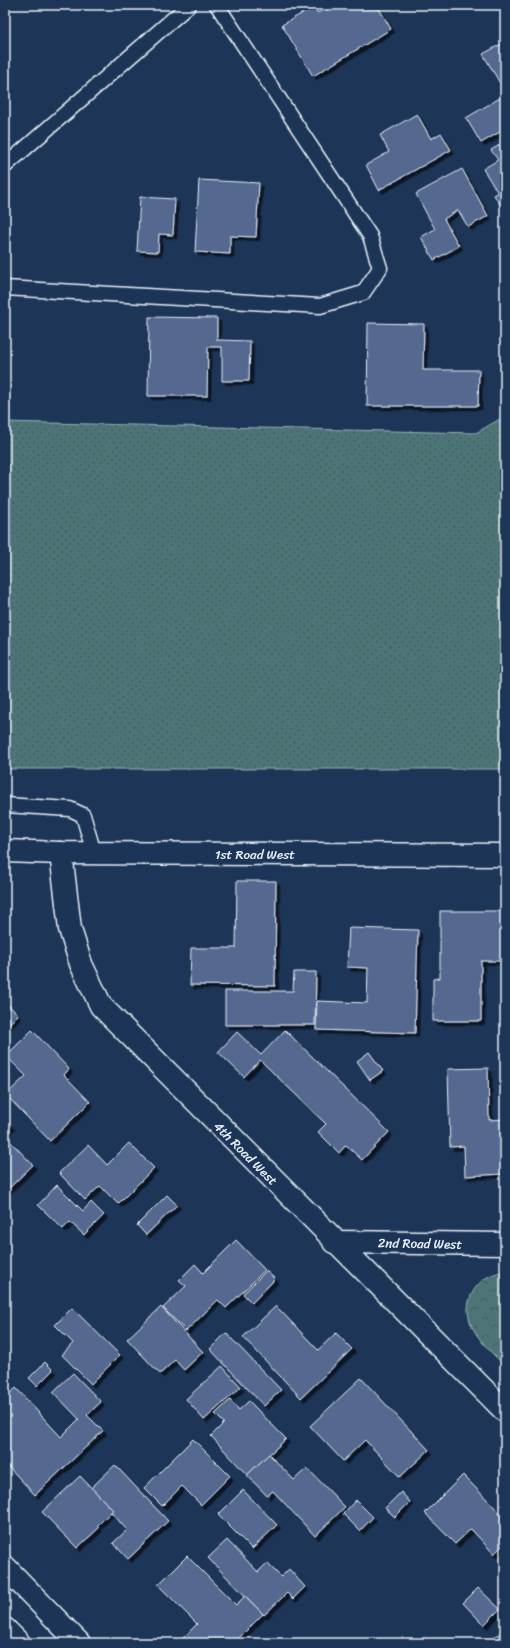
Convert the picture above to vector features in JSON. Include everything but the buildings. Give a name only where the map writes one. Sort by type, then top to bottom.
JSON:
[{"type":"street","name":"1st Road West","points":[[5,851],[61,853],[505,855]]},
{"type":"street","name":"4th Road West","points":[[61,853],[70,929],[81,964],[101,1006],[334,1242],[505,1411]]},
{"type":"street","name":"2nd Road West","points":[[334,1242],[505,1244]]},
{"type":"street","points":[[5,1567],[79,1643]]},
{"type":"street","points":[[5,1629],[19,1643]]},
{"type":"lane","points":[[5,166],[189,5]]},
{"type":"lane","points":[[5,288],[320,306],[363,293],[380,268],[370,236],[218,5]]},
{"type":"lane","points":[[5,805],[70,808],[84,815],[94,853]]},
{"type":"green space","points":[[505,416],[505,769],[5,769],[5,422],[476,433]]},
{"type":"green space","points":[[505,1271],[505,1366],[481,1341],[470,1322],[468,1312],[469,1301],[480,1282],[487,1277]]}]
